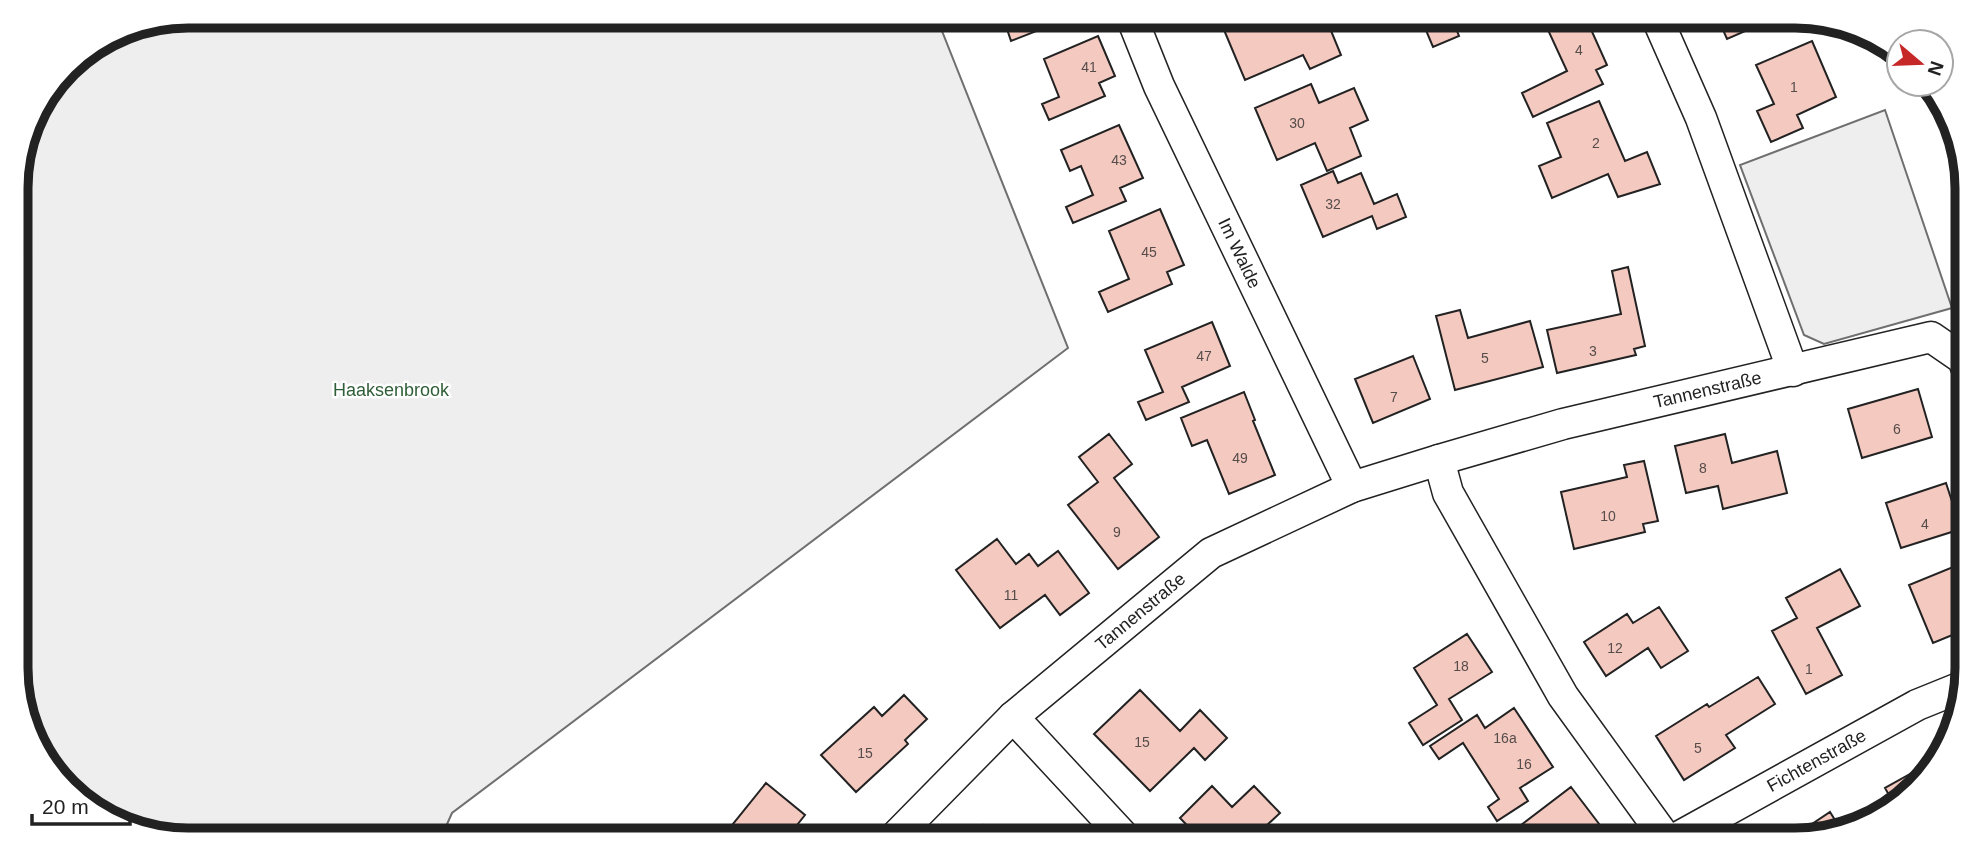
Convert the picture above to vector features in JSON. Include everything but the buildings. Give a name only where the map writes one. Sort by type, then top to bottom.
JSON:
[{"type":"street","name":"Im Walde","points":[[1136,28],[1159,86],[1352,487]]},
{"type":"street","points":[[1661,28],[1701,118],[1793,371]]},
{"type":"street","name":"Tannenstraße","points":[[903,828],[1013,717],[1211,553],[1352,487],[1563,424],[1931,337],[1955,354]]},
{"type":"street","points":[[1438,460],[1448,493],[1563,696],[1658,828]]},
{"type":"street","name":"Fichtenstraße","points":[[1695,828],[1917,705],[1954,690]]},
{"type":"street","points":[[1013,717],[1116,828]]},
{"type":"green space","name":"Haaksenbrook","points":[[178,28],[941,28],[1068,348],[452,813],[445,828],[178,828],[157,825],[127,816],[91,795],[75,781],[49,748],[33,709],[28,668],[28,178],[33,147],[55,99],[75,75],[99,55],[147,33]]},
{"type":"green space","points":[[1885,110],[1952,308],[1824,344],[1804,335],[1740,165]]}]
